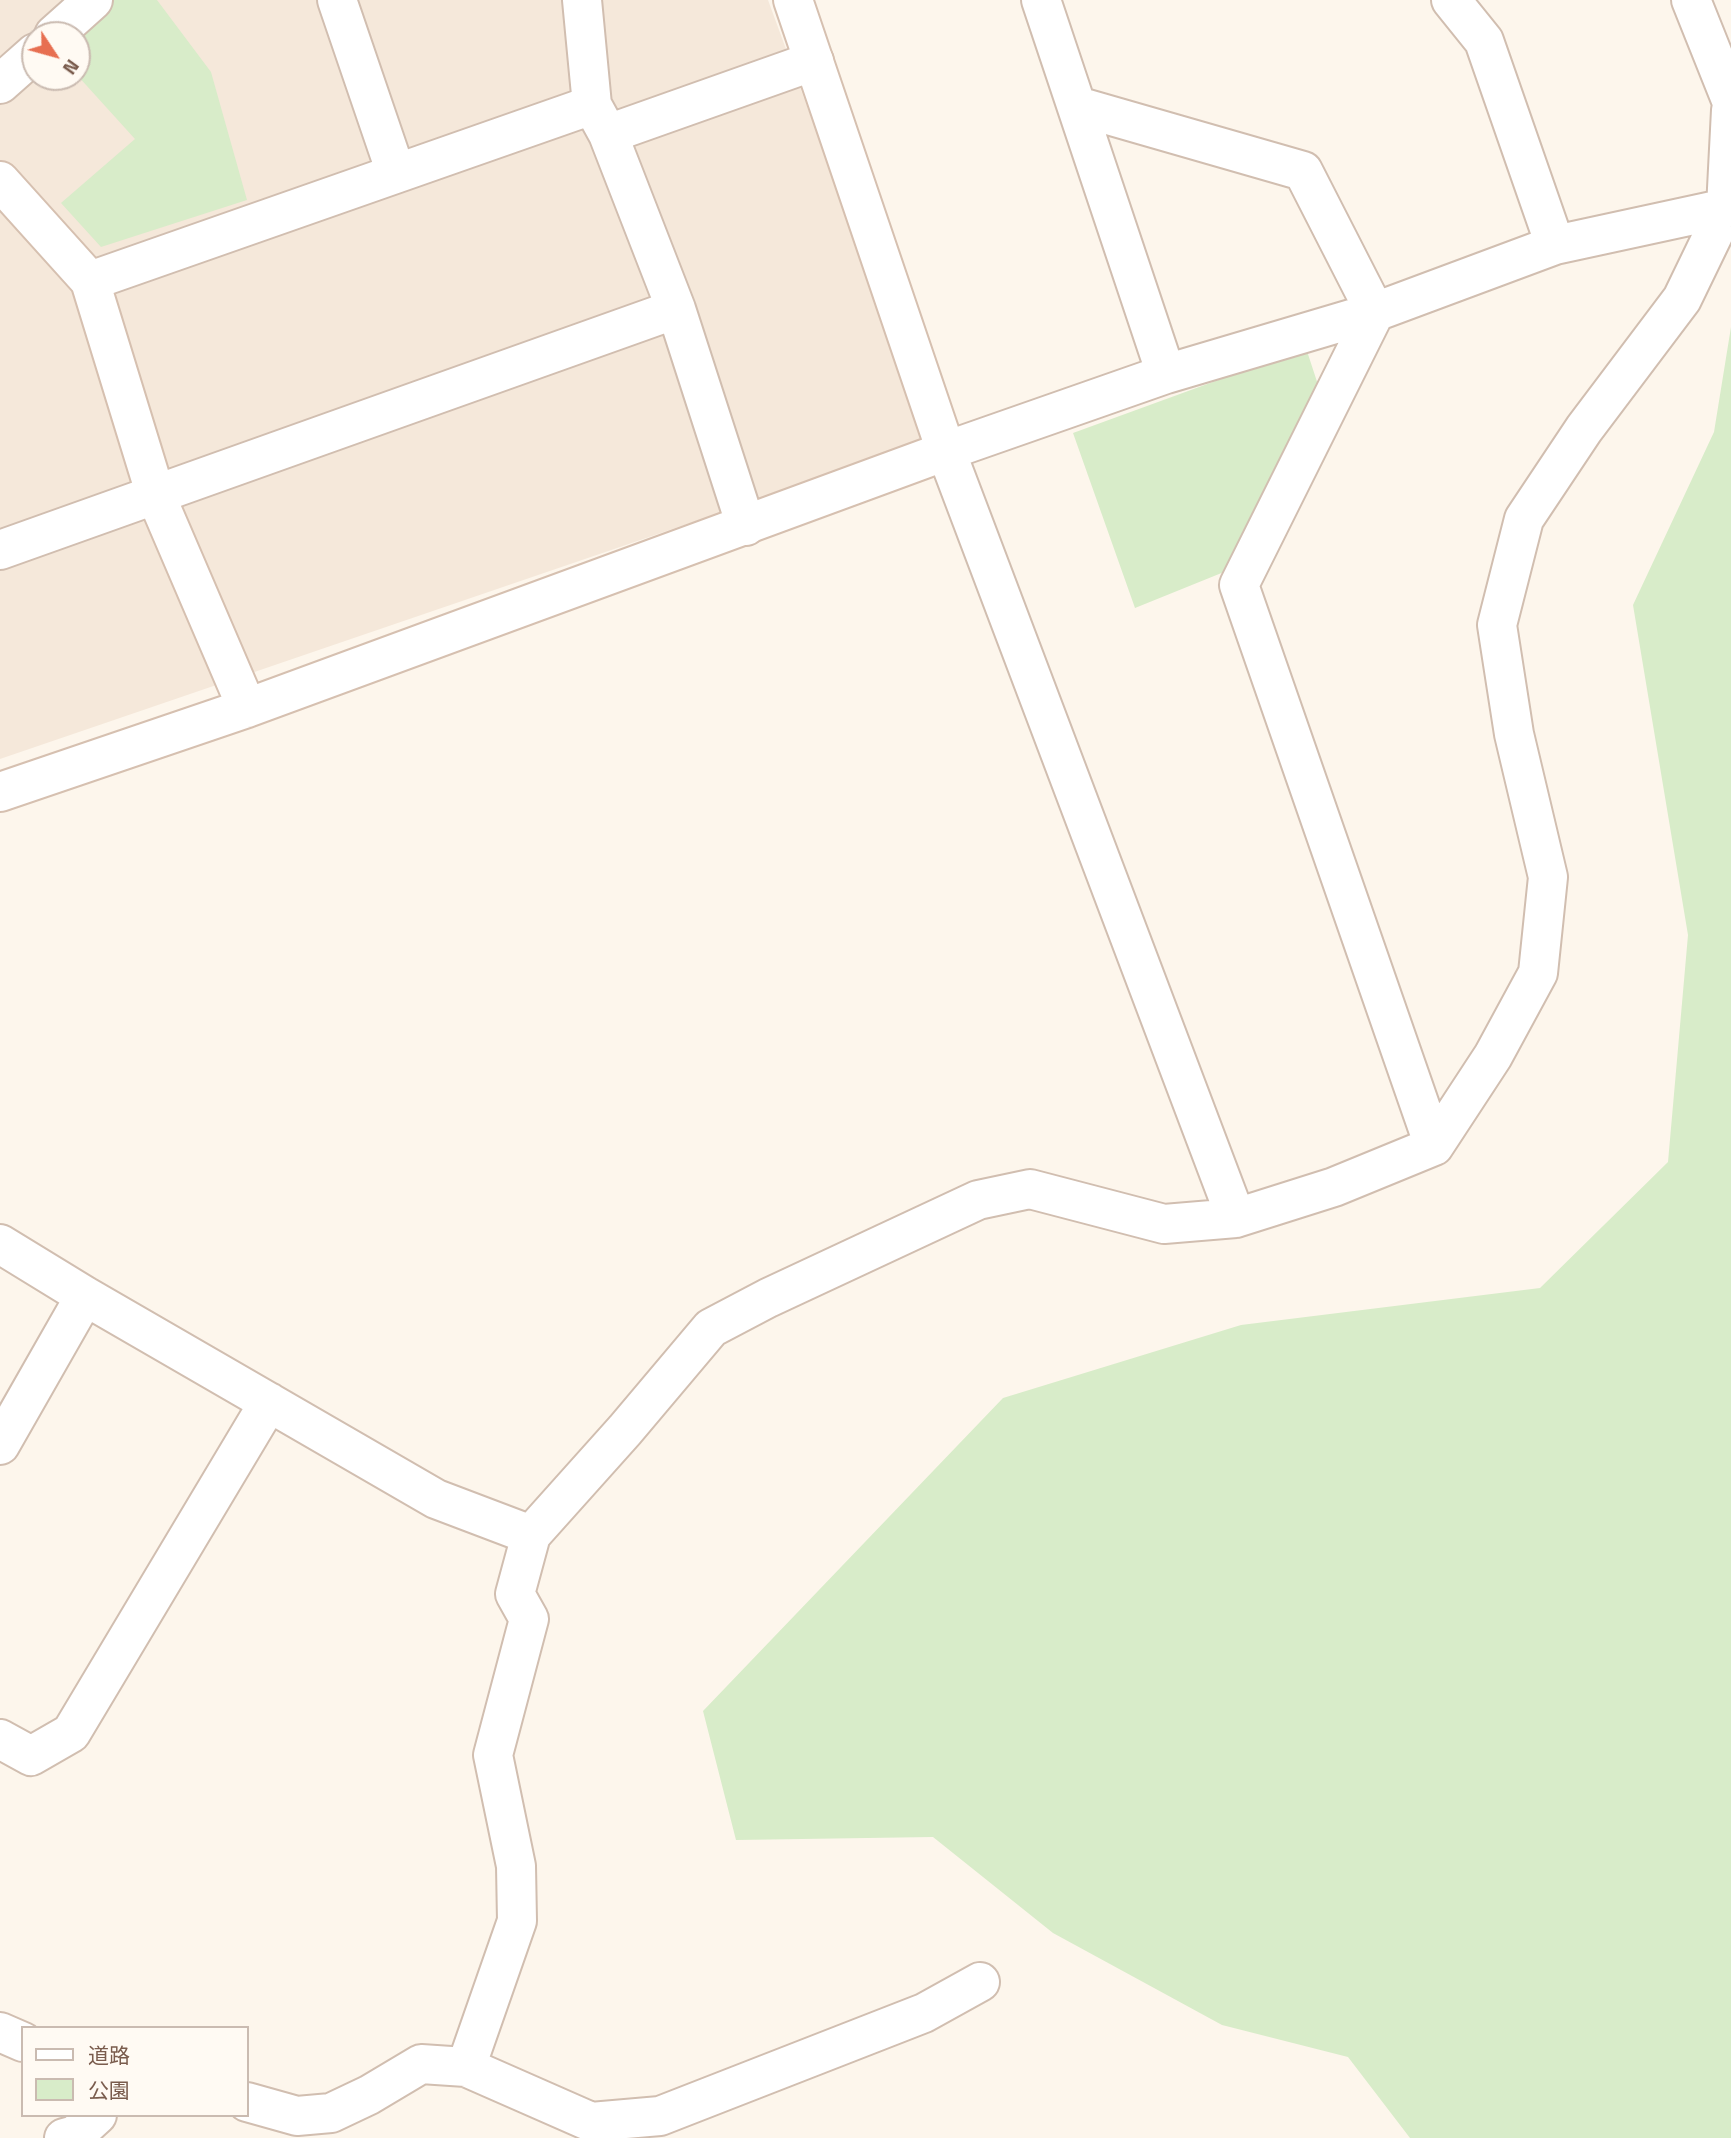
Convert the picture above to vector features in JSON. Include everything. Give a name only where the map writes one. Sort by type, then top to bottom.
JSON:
[{"type":"street","points":[[70,21],[93,0]]},
{"type":"street","points":[[337,0],[396,173]]},
{"type":"street","points":[[582,0],[600,119],[676,309],[746,526]]},
{"type":"street","points":[[793,0],[946,451],[1236,1218]]},
{"type":"street","points":[[1041,0],[1166,374]]},
{"type":"street","points":[[1451,0],[1484,41],[1555,245]]},
{"type":"street","points":[[1691,0],[1731,100]]},
{"type":"street","points":[[90,281],[396,173],[814,61]]},
{"type":"street","points":[[0,85],[21,66]]},
{"type":"street","points":[[1077,106],[1303,171],[1375,312]]},
{"type":"street","points":[[466,2067],[517,1921],[516,1866],[493,1755],[529,1619],[515,1594],[531,1535],[711,1328],[768,1298],[978,1200],[1030,1189],[1164,1224],[1236,1218],[1334,1187],[1434,1146],[1493,1056],[1538,973],[1548,877],[1514,734],[1497,625],[1524,519],[1584,429],[1682,299],[1726,208],[1731,110]]},
{"type":"street","points":[[0,181],[90,281],[156,496],[247,708]]},
{"type":"street","points":[[0,792],[247,708],[946,451],[1166,374],[1375,312],[1555,245],[1726,208]]},
{"type":"street","points":[[0,550],[676,309]]},
{"type":"street","points":[[1375,312],[1239,585],[1434,1146]]},
{"type":"street","points":[[0,1244],[436,1499],[531,1535]]},
{"type":"street","points":[[0,1445],[85,1296]]},
{"type":"street","points":[[0,1739],[31,1756],[71,1733],[269,1402]]},
{"type":"street","points":[[248,2102],[298,2116],[331,2113],[369,2095],[421,2064],[466,2067],[595,2130],[660,2116],[923,2013],[980,1982]]},
{"type":"street","points":[[0,2032],[21,2041]]},
{"type":"street","points":[[64,2138],[75,2135],[95,2117]]},
{"type":"shaded area","points":[[0,0],[768,0],[930,441],[0,759]]},
{"type":"green space","points":[[113,0],[157,0],[211,72],[247,200],[101,247],[61,203],[135,139],[91,90],[90,21]]},
{"type":"green space","points":[[1731,327],[1731,2138],[1410,2138],[1348,2057],[1222,2025],[1053,1933],[933,1837],[736,1840],[703,1711],[1003,1398],[1241,1325],[1540,1288],[1668,1162],[1688,935],[1633,605],[1714,432]]},
{"type":"green space","points":[[1306,348],[1322,397],[1224,572],[1135,608],[1073,433]]}]
